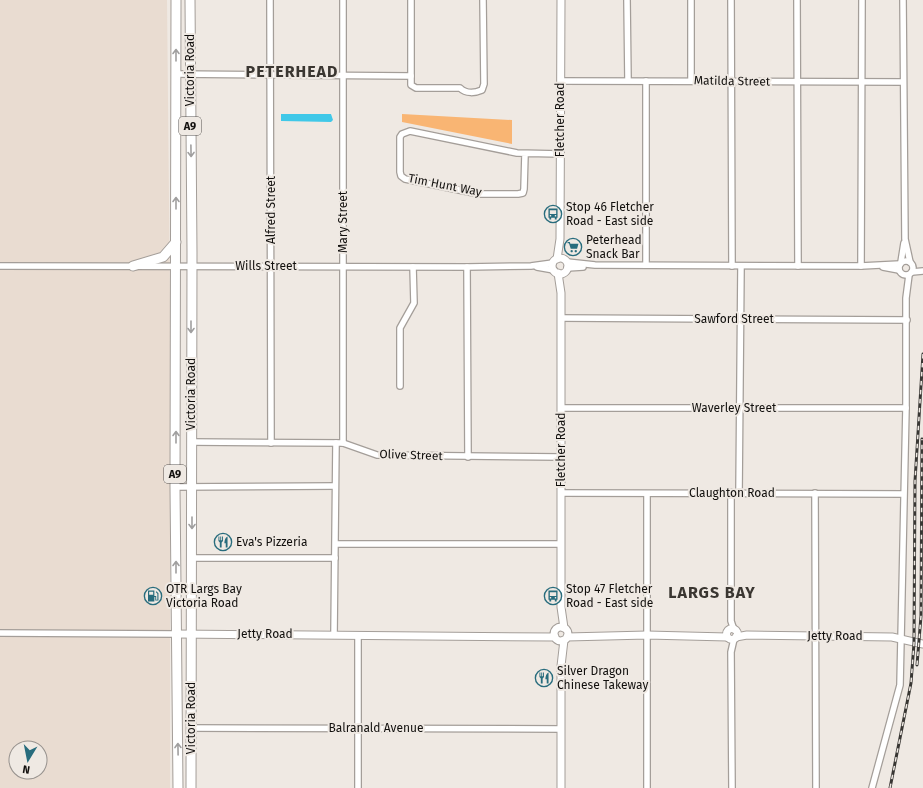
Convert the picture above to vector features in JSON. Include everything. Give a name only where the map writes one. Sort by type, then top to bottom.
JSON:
[{"type":"highway","name":"Victoria Road","points":[[176,0],[176,634],[178,788]]},
{"type":"highway","name":"Victoria Road","points":[[190,0],[192,266],[191,788]]},
{"type":"highway","points":[[133,266],[163,257],[176,242]]},
{"type":"street","name":"Alfred Street","points":[[270,0],[271,443]]},
{"type":"street","name":"Mary Street","points":[[343,0],[343,443]]},
{"type":"street","points":[[411,0],[411,85],[416,88],[460,88],[464,91],[475,93],[482,90],[484,84],[483,0]]},
{"type":"street","name":"Fletcher Road","points":[[561,0],[561,788]]},
{"type":"street","points":[[627,0],[628,80]]},
{"type":"street","points":[[691,0],[691,81]]},
{"type":"street","points":[[731,0],[732,266]]},
{"type":"street","points":[[797,0],[798,266]]},
{"type":"street","points":[[861,266],[862,0]]},
{"type":"street","points":[[872,788],[900,685],[901,639],[904,627],[902,612],[906,408],[906,298],[904,269],[903,0]]},
{"type":"street","points":[[176,74],[411,76]]},
{"type":"street","name":"Matilda Street","points":[[561,81],[903,82]]},
{"type":"street","points":[[646,81],[646,265]]},
{"type":"street","name":"Tim Hunt Way","points":[[525,154],[524,189],[523,193],[518,194],[479,194],[405,179],[401,176],[400,172],[400,137],[402,134],[410,131],[525,154],[560,154]]},
{"type":"street","points":[[905,239],[911,264]]},
{"type":"street","points":[[911,264],[923,268]]},
{"type":"street","points":[[904,269],[911,264]]},
{"type":"street","points":[[904,269],[911,264]]},
{"type":"street","name":"Wills Street","points":[[0,266],[874,266],[923,271]]},
{"type":"street","points":[[739,492],[741,266]]},
{"type":"street","points":[[400,386],[400,328],[414,303],[413,267]]},
{"type":"street","points":[[467,267],[468,457]]},
{"type":"street","name":"Sawford Street","points":[[561,318],[906,320]]},
{"type":"street","name":"Waverley Street","points":[[561,408],[906,408]]},
{"type":"street","name":"Olive Street","points":[[191,442],[343,443],[377,455],[560,457]]},
{"type":"street","points":[[334,634],[336,558],[336,443]]},
{"type":"street","points":[[176,487],[335,486]]},
{"type":"street","points":[[731,492],[732,788]]},
{"type":"street","name":"Claughton Road","points":[[561,493],[647,494],[739,492],[904,494]]},
{"type":"street","points":[[815,493],[816,788]]},
{"type":"street","points":[[647,494],[647,788]]},
{"type":"street","points":[[336,544],[561,544]]},
{"type":"street","points":[[192,558],[336,558]]},
{"type":"street","name":"Jetty Road","points":[[0,633],[530,636],[561,634],[591,636],[713,636],[731,634],[815,637],[883,636],[923,644]]},
{"type":"street","points":[[358,635],[358,788]]},
{"type":"street","name":"Balranald Avenue","points":[[191,728],[561,729]]},
{"type":"shaded area","points":[[0,0],[167,0],[170,300],[170,788],[0,788]]},
{"type":"shaded area","points":[[402,114],[512,120],[512,144],[402,122]]},
{"type":"water","points":[[281,114],[331,114],[333,120],[331,122],[281,121]]},
{"type":"railway","points":[[890,788],[911,683],[914,643],[915,481],[923,354]]},
{"type":"railway","points":[[917,665],[921,616],[922,439]]},
{"type":"place","name":"Stop 46 Fletcher Road - East side","points":[[553,214]]},
{"type":"place","name":"Peterhead Snack Bar","points":[[573,247]]},
{"type":"place","name":"Eva's Pizzeria","points":[[223,542]]},
{"type":"place","name":"OTR Largs Bay Victoria Road","points":[[153,596]]},
{"type":"place","name":"Stop 47 Fletcher Road - East side","points":[[553,596]]},
{"type":"place","name":"Silver Dragon Chinese Takeway","points":[[544,678]]},
{"type":"district","name":"PETERHEAD","points":[[292,71]]},
{"type":"district","name":"LARGS BAY","points":[[712,592]]}]
